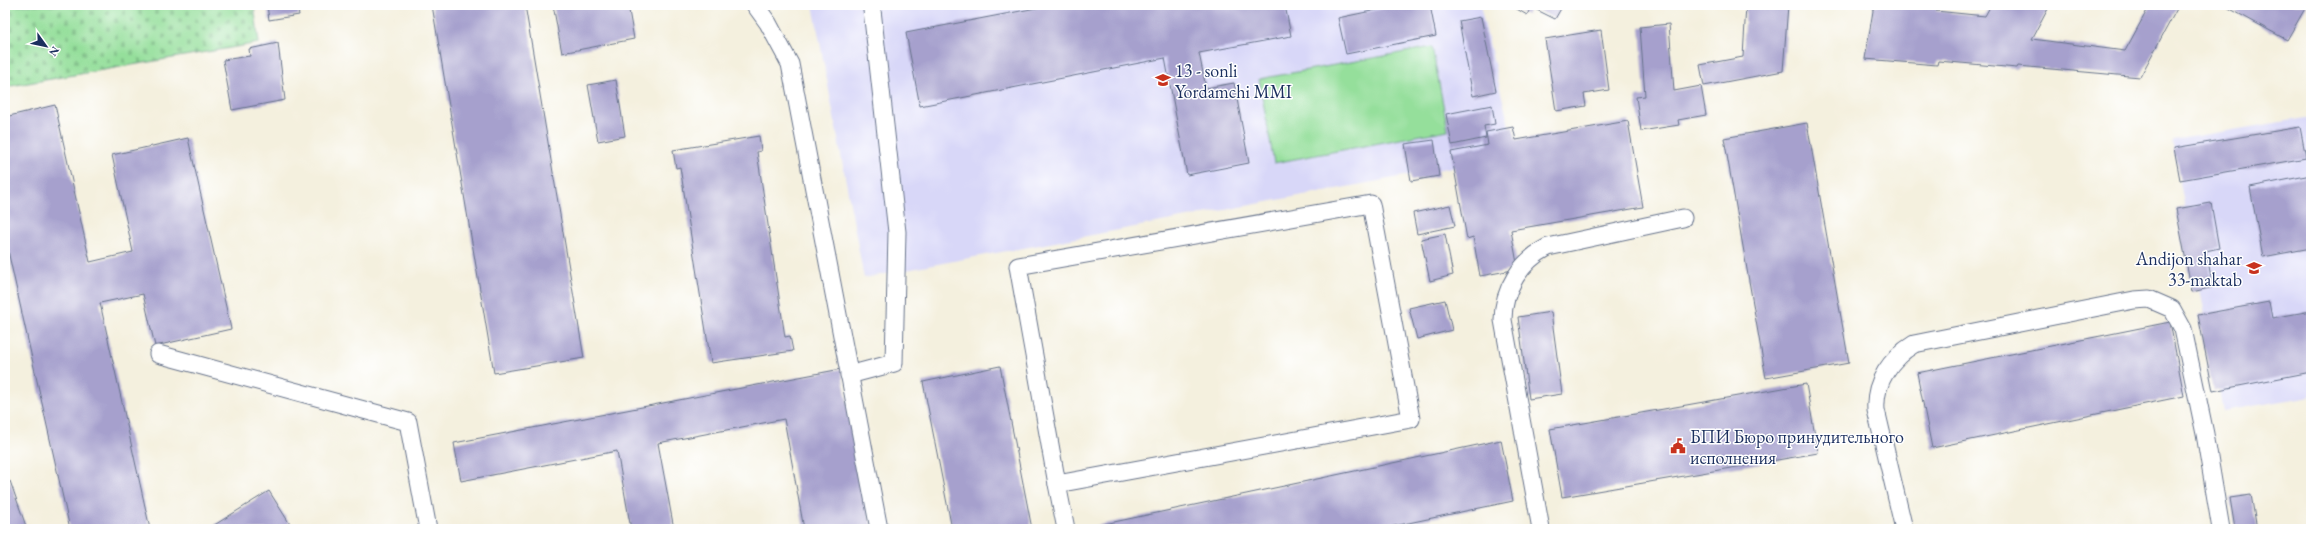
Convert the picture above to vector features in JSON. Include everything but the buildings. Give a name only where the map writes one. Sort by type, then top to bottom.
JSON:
[{"type":"lane","points":[[755,5],[768,23],[790,64],[879,529]]},
{"type":"lane","points":[[849,375],[894,363],[896,232],[872,10]]},
{"type":"lane","points":[[1057,484],[1411,419],[1371,204],[1018,266],[1057,484],[1066,529]]},
{"type":"lane","points":[[1541,529],[1503,320],[1503,305],[1508,290],[1519,271],[1533,254],[1548,247],[1683,218]]},
{"type":"lane","points":[[1904,529],[1876,410],[1875,396],[1887,370],[1900,352],[1914,344],[2134,300],[2149,299],[2172,309],[2184,329],[2205,434],[2221,529]]},
{"type":"lane","points":[[158,354],[408,422],[428,529]]},
{"type":"shaded area","name":"13 - sonli Yordamchi MMI","points":[[813,5],[1480,5],[1516,155],[864,278]]},
{"type":"shaded area","name":"Andijon shahar 33-maktab","points":[[2311,117],[2311,396],[2223,411],[2172,140]]},
{"type":"green space","points":[[5,5],[254,5],[259,43],[5,87]]},
{"type":"green space","points":[[1432,47],[1448,130],[1274,163],[1259,79]]},
{"type":"place","name":"13 - sonli Yordamchi MMI","points":[[1163,80]]},
{"type":"place","name":"Andijon shahar 33-maktab","points":[[2254,268]]},
{"type":"place","name":"БПИ Бюро принудительного исполнения","points":[[1678,446]]}]
